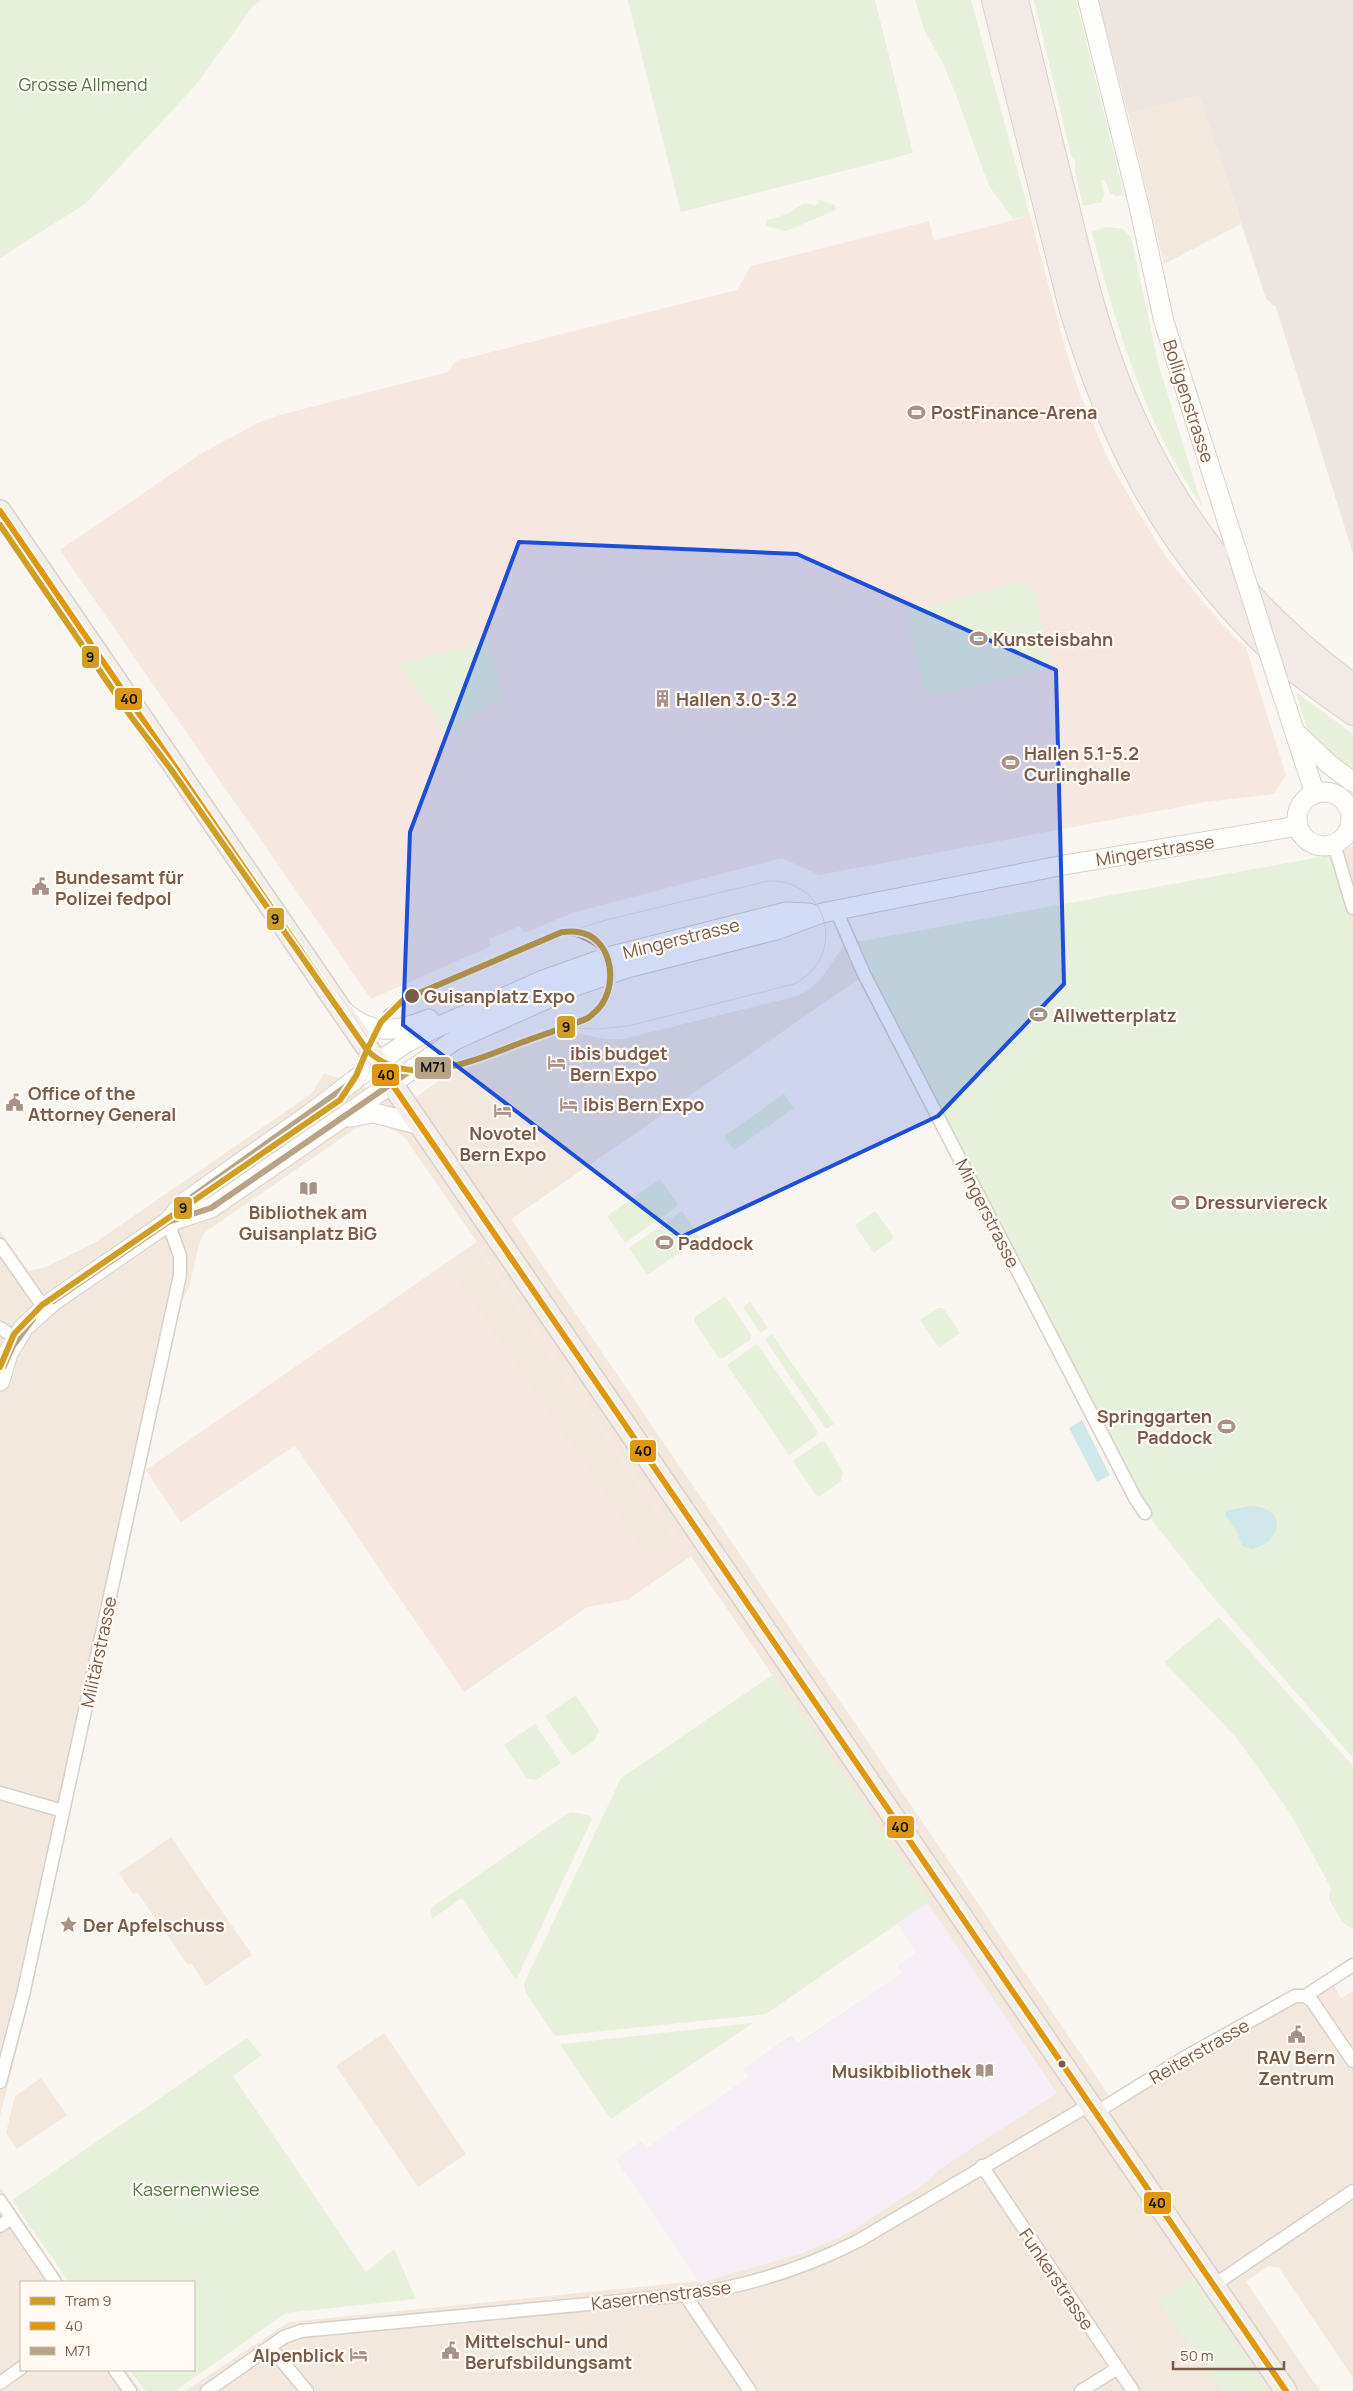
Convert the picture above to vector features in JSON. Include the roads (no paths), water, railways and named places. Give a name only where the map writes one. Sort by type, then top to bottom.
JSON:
[{"type":"highway","points":[[994,0],[1071,307],[1085,353],[1118,439],[1158,510],[1205,577],[1258,637],[1279,657],[1353,713]]},
{"type":"highway","points":[[1016,0],[1092,303],[1118,383],[1138,428],[1175,498],[1221,562],[1274,620],[1303,647],[1353,686]]},
{"type":"main road","name":"Bolligenstrasse","points":[[1088,0],[1135,188],[1164,322],[1315,794]]},
{"type":"main road","points":[[0,511],[1286,2391]]},
{"type":"main road","points":[[1295,732],[1330,765],[1353,782]]},
{"type":"main road","points":[[1327,793],[1338,796],[1347,805],[1352,817],[1350,827],[1345,836],[1334,844],[1322,846],[1310,843],[1298,826],[1300,808],[1306,799],[1315,794],[1327,793]]},
{"type":"main road","name":"Mingerstrasse","points":[[544,986],[627,968],[776,930],[829,912],[1064,865],[1298,826]]},
{"type":"main road","points":[[341,1007],[348,1015],[363,1024],[383,1029],[402,1029],[505,987],[525,981],[544,986]]},
{"type":"main road","points":[[0,1381],[5,1363],[16,1338],[24,1327],[44,1308],[168,1222],[185,1202],[406,1043],[431,1030],[544,986]]},
{"type":"main road","points":[[168,1222],[211,1208],[462,1036],[544,986]]},
{"type":"main road","points":[[312,1140],[347,1119],[369,1112],[388,1115],[421,1125]]},
{"type":"street","points":[[1334,844],[1353,908]]},
{"type":"street","name":"Mingerstrasse","points":[[829,912],[864,974],[1135,1498],[1145,1513]]},
{"type":"street","name":"Militärstrasse","points":[[0,2082],[23,1995],[180,1275],[180,1256],[168,1222]]},
{"type":"street","points":[[0,1245],[44,1308]]},
{"type":"street","points":[[0,1328],[16,1338]]},
{"type":"street","points":[[0,1793],[63,1811]]},
{"type":"street","name":"Reiterstrasse","points":[[1092,2109],[1281,2002],[1295,1996],[1305,1996],[1353,1964]]},
{"type":"street","points":[[1305,1996],[1312,2001],[1353,2061]]},
{"type":"street","name":"Kasernenstrasse","points":[[207,2391],[288,2335],[307,2331],[685,2295],[739,2285],[836,2252],[982,2166],[1092,2109]]},
{"type":"street","name":"Funkerstrasse","points":[[982,2166],[1133,2391]]},
{"type":"street","points":[[1214,2285],[1353,2191]]},
{"type":"street","points":[[0,2201],[54,2281]]},
{"type":"street","points":[[0,2226],[11,2218]]},
{"type":"street","points":[[685,2295],[750,2391]]},
{"type":"street","points":[[270,2347],[307,2391]]},
{"type":"street","points":[[1081,2391],[1118,2368]]},
{"type":"street","points":[[0,2383],[20,2369]]},
{"type":"street","points":[[116,2371],[130,2391]]},
{"type":"water","points":[[1082,1420],[1110,1475],[1097,1482],[1069,1428]]},
{"type":"water","points":[[1249,1506],[1261,1507],[1270,1511],[1275,1517],[1277,1524],[1276,1531],[1271,1538],[1263,1545],[1252,1549],[1242,1546],[1238,1534],[1225,1515],[1226,1511]]},
{"type":"tram line","name":"9","points":[[0,525],[132,718],[170,768],[367,1050]]},
{"type":"tram line","points":[[544,939],[610,919],[768,881],[789,884],[805,892],[817,906],[824,922],[826,939],[821,956],[811,972],[794,984],[628,1026],[597,1029],[566,1028],[546,1033]]},
{"type":"tram line","name":"9","points":[[562,932],[576,932],[589,936],[598,942],[608,961],[610,983],[607,994],[601,1006],[588,1018],[485,1056],[444,1068],[403,1069],[384,1062],[367,1050],[381,1022],[403,1000],[562,932]]},
{"type":"tram line","points":[[339,995],[367,1040],[371,1053],[371,1066],[366,1080],[356,1093],[339,1108]]},
{"type":"tram line","points":[[350,1027],[360,1048],[358,1073]]},
{"type":"tram line","name":"9","points":[[0,1367],[14,1334],[42,1305],[340,1100],[356,1076],[367,1050]]},
{"type":"place","name":"PostFinance-Arena","points":[[917,412]]},
{"type":"place","name":"Kunsteisbahn","points":[[979,639]]},
{"type":"place","name":"Hallen 3.0-3.2","points":[[662,699]]},
{"type":"place","name":"Hallen 5.1-5.2 Curlinghalle","points":[[1010,763]]},
{"type":"place","name":"Bundesamt für Polizei fedpol","points":[[41,887]]},
{"type":"place","name":"Guisanplatz Expo","points":[[412,996]]},
{"type":"place","name":"Allwetterplatz","points":[[1039,1015]]},
{"type":"place","name":"ibis budget Bern Expo","points":[[556,1063]]},
{"type":"place","name":"Office of the Attorney General","points":[[14,1103]]},
{"type":"place","name":"ibis Bern Expo","points":[[569,1104]]},
{"type":"place","name":"Novotel Bern Expo","points":[[503,1110]]},
{"type":"place","name":"Bibliothek am Guisanplatz BiG","points":[[308,1189]]},
{"type":"place","name":"Dressurviereck","points":[[1181,1202]]},
{"type":"place","name":"Paddock","points":[[664,1243]]},
{"type":"place","name":"Springgarten Paddock","points":[[1226,1426]]},
{"type":"place","name":"Der Apfelschuss","points":[[69,1925]]},
{"type":"place","name":"RAV Bern Zentrum","points":[[1296,2034]]},
{"type":"place","name":"Musikbibliothek","points":[[985,2071]]},
{"type":"place","name":"Mittelschul- und Berufsbildungsamt","points":[[451,2351]]},
{"type":"place","name":"Alpenblick","points":[[358,2355]]},
{"type":"park label","name":"Grosse Allmend","points":[[83,84]]},
{"type":"park label","name":"Kasernenwiese","points":[[196,2189]]}]
